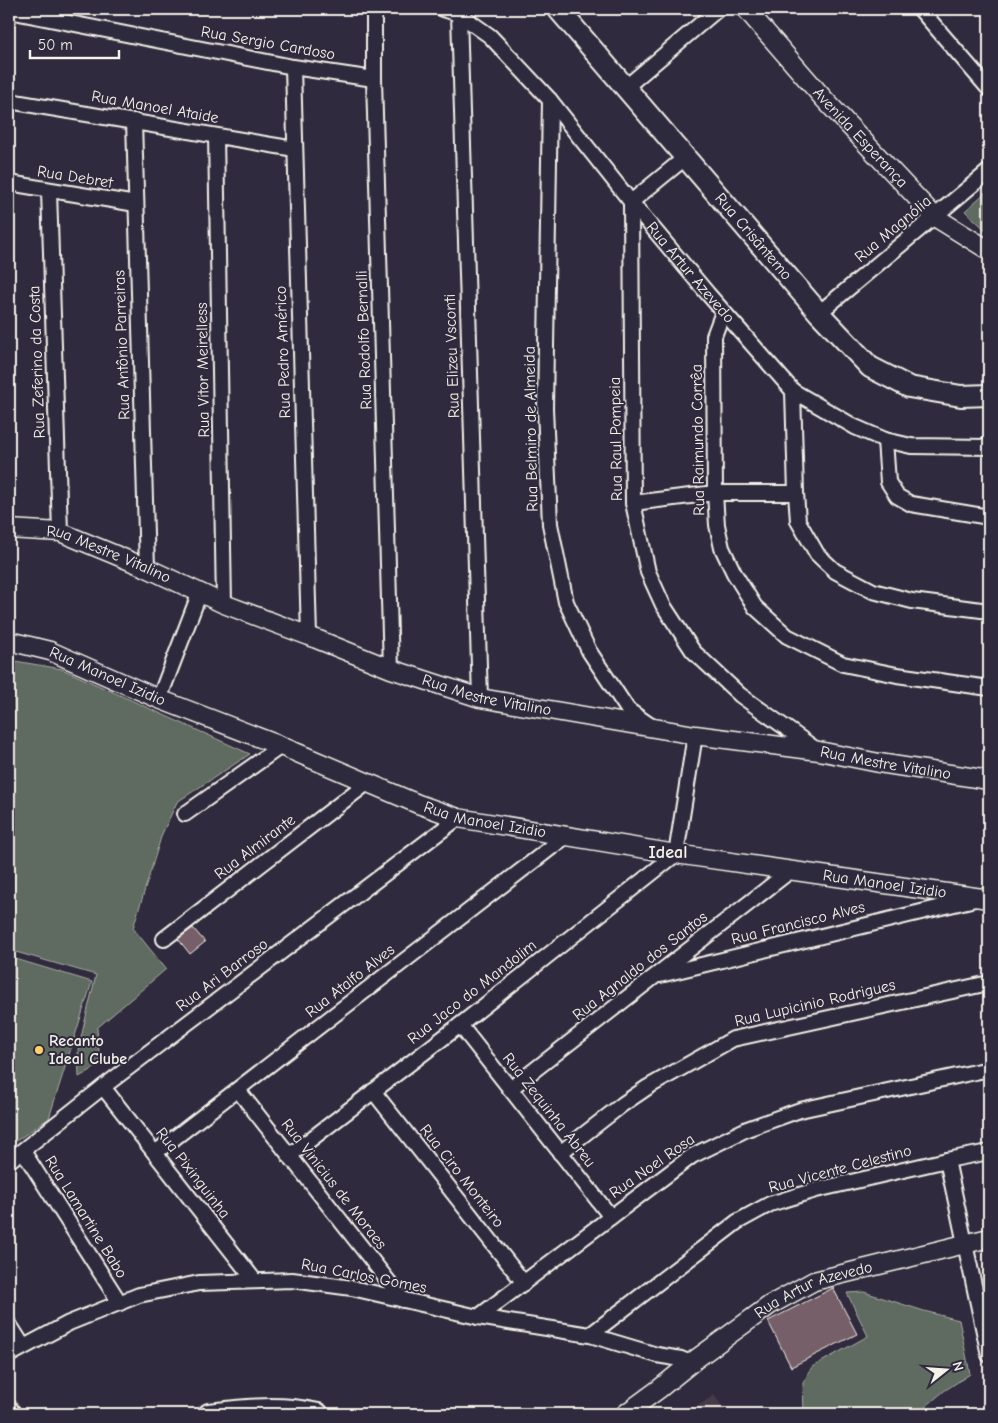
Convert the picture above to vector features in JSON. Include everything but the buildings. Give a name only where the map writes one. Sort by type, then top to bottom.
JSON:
[{"type":"main road","name":"Rua Crisântemo","points":[[558,9],[626,87],[683,159],[819,313],[870,367],[909,387],[961,396],[989,395]]},
{"type":"main road","points":[[209,1414],[263,1409],[298,1410],[318,1414]]},
{"type":"street","name":"Rua Rodolfo Bernalli","points":[[374,9],[374,79],[391,669]]},
{"type":"street","name":"Rua Artur Azevedo","points":[[443,9],[459,14],[490,36],[550,100],[635,199],[723,312],[793,391],[855,427],[885,440],[911,446],[989,447]]},
{"type":"street","points":[[626,87],[718,9]]},
{"type":"street","name":"Avenida Esperança","points":[[746,9],[824,99],[935,217],[985,248],[989,248]]},
{"type":"street","points":[[920,9],[989,89]]},
{"type":"street","name":"Rua Sergio Cardoso","points":[[9,11],[292,67],[374,79]]},
{"type":"street","name":"Rua Elizeu Vsconti","points":[[459,14],[480,698]]},
{"type":"street","name":"Rua Pedro Américo","points":[[292,67],[309,636]]},
{"type":"street","name":"Rua Manoel Ataide","points":[[9,100],[295,149]]},
{"type":"street","name":"Rua Belmiro de Almeida","points":[[550,100],[545,408],[550,524],[566,602],[589,651],[628,710],[651,726]]},
{"type":"street","name":"Rua Antônio Parreiras","points":[[134,121],[147,568]]},
{"type":"street","name":"Rua Vitor Meirelless","points":[[216,136],[224,604]]},
{"type":"street","points":[[635,199],[683,159]]},
{"type":"street","name":"Rua Magnólia","points":[[819,313],[989,171]]},
{"type":"street","name":"Rua Debret","points":[[9,183],[136,204]]},
{"type":"street","name":"Rua Zeferino da Costa","points":[[50,191],[60,532]]},
{"type":"street","name":"Rua Raul Pompeia","points":[[635,199],[633,502],[648,572],[663,605],[693,652],[740,695],[819,751]]},
{"type":"street","name":"Rua Raimundo Corrêa","points":[[723,312],[714,336],[715,492],[719,533],[722,548],[734,573],[755,607],[787,636],[843,664],[989,688]]},
{"type":"street","points":[[793,391],[798,521],[817,554],[835,571],[873,591],[912,601],[989,611]]},
{"type":"street","points":[[885,440],[888,482],[897,496],[911,504],[989,517]]},
{"type":"street","points":[[633,502],[715,492],[796,493]]},
{"type":"street","name":"Rua Mestre Vitalino","points":[[9,529],[60,532],[147,568],[224,604],[391,669],[480,698],[651,726],[694,735],[819,751],[879,763],[989,780]]},
{"type":"street","points":[[159,699],[200,592]]},
{"type":"street","name":"Rua Manoel Izidio","points":[[9,641],[50,651],[159,699],[281,746],[418,804],[458,818],[676,854],[984,899]]},
{"type":"street","points":[[676,854],[694,735]]},
{"type":"street","points":[[185,814],[281,746]]},
{"type":"street","name":"Rua Almirante","points":[[164,938],[367,783]]},
{"type":"street","name":"Rua Ari Barroso","points":[[9,1161],[103,1087],[458,818]]},
{"type":"street","name":"Rua Atalfo Alves","points":[[155,1154],[566,836]]},
{"type":"street","name":"Rua Jaco do Mandolim","points":[[289,1156],[676,854]]},
{"type":"street","name":"Rua Agnaldo dos Santos","points":[[510,1089],[790,871]]},
{"type":"street","name":"Rua Francisco Alves","points":[[656,976],[984,899]]},
{"type":"street","name":"Rua Lupicinio Rodrigues","points":[[560,1153],[648,1087],[733,1039],[989,983]]},
{"type":"street","name":"Rua Zequinha Abreu","points":[[460,1024],[611,1217]]},
{"type":"street","name":"Rua Noel Rosa","points":[[478,1317],[692,1156],[747,1129],[800,1110],[989,1069]]},
{"type":"street","name":"Rua Pixinguinha","points":[[103,1087],[255,1281]]},
{"type":"street","name":"Rua Vinicius de Moraes","points":[[238,1090],[403,1300]]},
{"type":"street","name":"Rua Ciro Monteiro","points":[[373,1091],[524,1283]]},
{"type":"street","name":"Rua Lamartine Babo","points":[[23,1151],[120,1303]]},
{"type":"street","name":"Rua Vicente Celestino","points":[[590,1335],[737,1222],[770,1204],[816,1190],[989,1152]]},
{"type":"street","points":[[947,1160],[988,1349]]},
{"type":"street","name":"Rua Artur Azevedo","points":[[637,1413],[659,1389],[691,1363],[770,1305],[814,1281],[989,1238]]},
{"type":"street","name":"Rua Carlos Gomes","points":[[9,1355],[23,1346],[69,1324],[139,1295],[199,1283],[292,1280],[352,1288],[478,1317],[590,1335],[691,1363]]},
{"type":"street","points":[[9,1324],[23,1346]]},
{"type":"street","points":[[9,1408],[14,1414]]},
{"type":"shaded area","points":[[714,1395],[728,1414],[686,1414]]},
{"type":"green space","points":[[989,189],[989,233],[965,211]]},
{"type":"green space","points":[[9,660],[62,669],[250,754],[177,802],[162,834],[133,928],[166,969],[97,1028],[100,1065],[79,1077],[78,1050],[96,975],[9,950]]},
{"type":"green space","name":"Recanto Ideal Clube","points":[[9,957],[92,982],[49,1118],[9,1146]]},
{"type":"green space","points":[[864,1292],[959,1320],[970,1374],[944,1391],[917,1414],[804,1414],[803,1383],[812,1367],[868,1336],[847,1293]]},
{"type":"place","name":"Recanto Ideal Clube","points":[[39,1050]]},
{"type":"district","name":"Ideal","points":[[668,852]]}]
